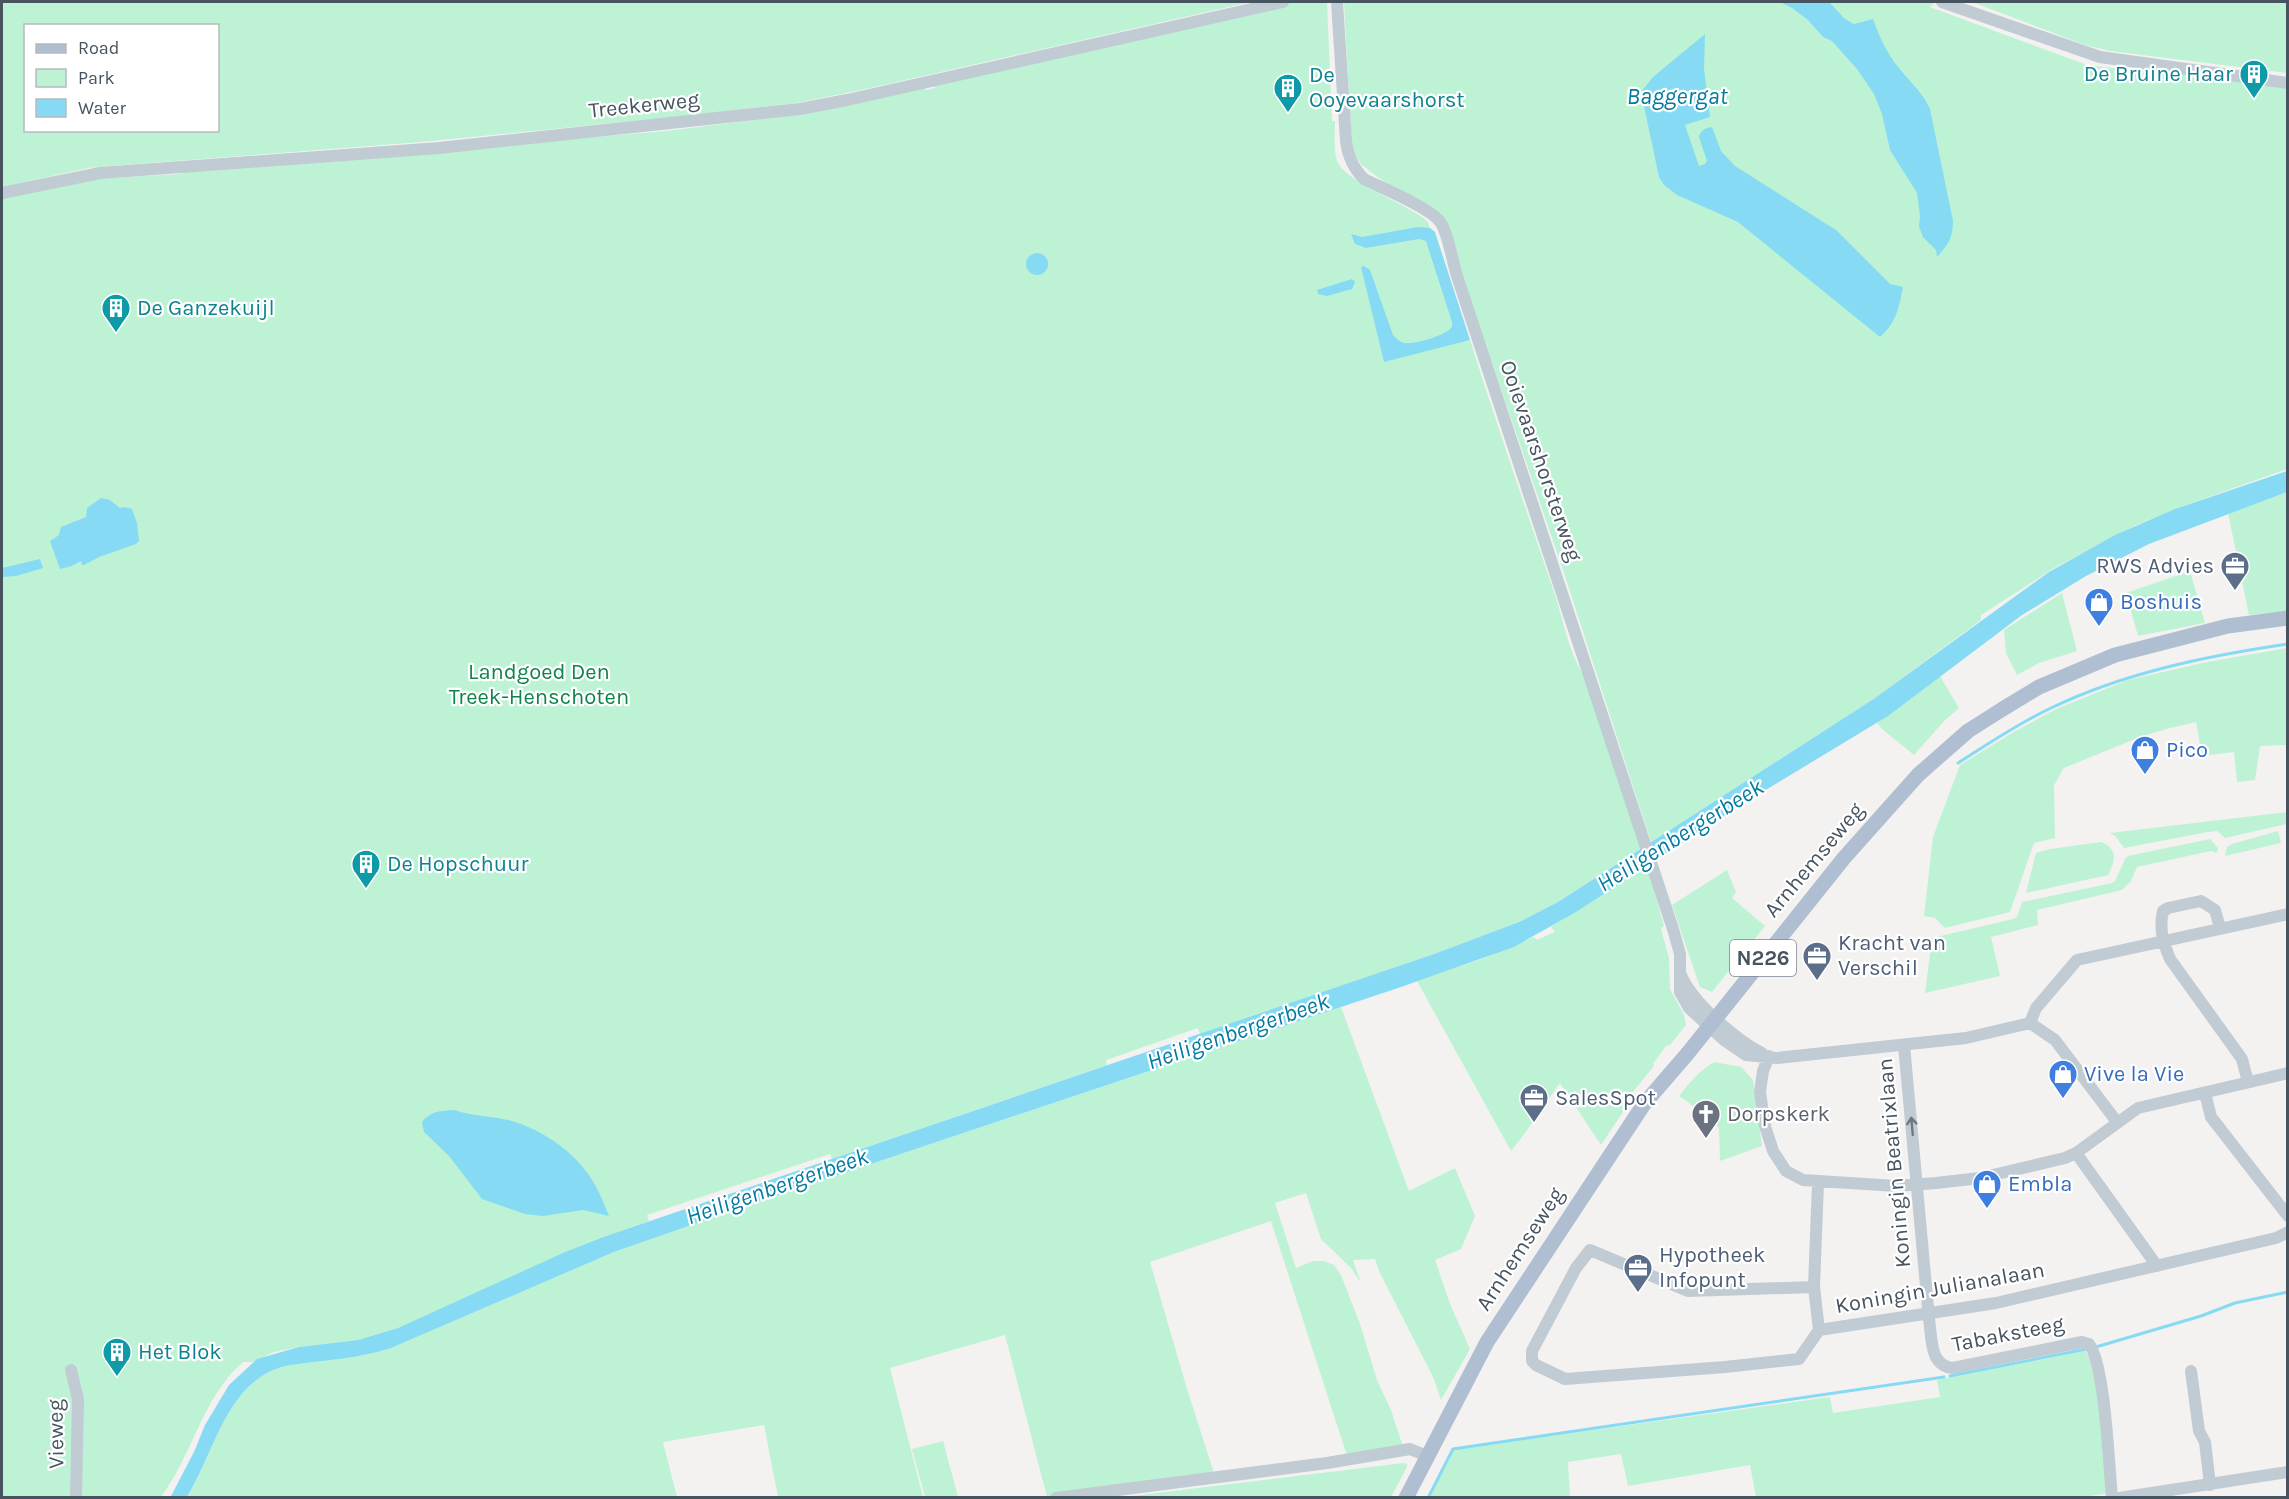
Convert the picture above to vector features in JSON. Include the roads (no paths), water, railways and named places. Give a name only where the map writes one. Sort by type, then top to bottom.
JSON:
[{"type":"main road","name":"Arnhemseweg","points":[[1406,1497],[1486,1342],[1644,1104],[1867,831],[1918,775],[1968,732],[2039,687],[2115,655],[2228,626],[2288,618]]},
{"type":"street","name":"Treekerweg","points":[[2,193],[99,173],[439,148],[800,109],[1283,2]]},
{"type":"street","name":"Ooievaarshorsterweg","points":[[1337,2],[1346,141],[1349,156],[1357,172],[1364,179],[1424,209],[1434,215],[1442,225],[1653,864],[1677,942],[1682,999],[1712,1022],[1724,1040],[1746,1055],[1786,1058],[1966,1038],[2030,1023]]},
{"type":"street","points":[[1942,2],[2100,57],[2288,83]]},
{"type":"street","points":[[2220,928],[2215,910],[2206,902],[2201,901],[2163,911],[2160,924],[2170,959],[2242,1059],[2248,1082]]},
{"type":"street","points":[[2117,1122],[2055,1040],[2030,1023],[2036,1008],[2078,960],[2288,914]]},
{"type":"street","name":"Koningin Beatrixlaan","points":[[1904,1045],[1929,1313]]},
{"type":"street","points":[[1769,1056],[1763,1071],[1760,1092],[1765,1126],[1773,1151],[1786,1171],[1803,1180],[1818,1183],[1896,1186],[1980,1178],[2076,1154],[2138,1108],[2288,1073]]},
{"type":"street","points":[[2205,1093],[2212,1118],[2288,1216]]},
{"type":"street","points":[[2076,1154],[2157,1266]]},
{"type":"street","points":[[1818,1183],[1815,1287],[1819,1330]]},
{"type":"street","name":"Koningin Julianalaan","points":[[1815,1287],[1688,1291],[1590,1250],[1576,1268],[1532,1351],[1532,1361],[1565,1379],[1799,1359],[1819,1330],[1996,1303],[2276,1238],[2288,1232]]},
{"type":"street","name":"Tabaksteeg","points":[[1929,1313],[1935,1357],[1940,1364],[1948,1368],[2082,1342],[2089,1344],[2095,1355],[2101,1384],[2112,1497]]},
{"type":"street","name":"Vieweg","points":[[71,1371],[78,1398],[76,1497]]},
{"type":"street","points":[[2191,1371],[2199,1431],[2205,1442],[2210,1485]]},
{"type":"street","points":[[1056,1497],[1316,1464],[1410,1449],[1427,1456]]},
{"type":"street","points":[[2119,1497],[2193,1492],[2210,1485],[2288,1472]]},
{"type":"water","points":[[1780,2],[1829,2],[1845,19],[1854,24],[1873,19],[1891,57],[1927,103],[1953,221],[1949,241],[1937,257],[1936,250],[1923,237],[1919,227],[1917,193],[1890,150],[1882,114],[1874,94],[1857,69],[1832,41],[1823,37],[1808,20],[1792,8]]},
{"type":"water","name":"Baggergat","points":[[1705,34],[1704,69],[1710,117],[1685,125],[1699,166],[1707,161],[1699,137],[1704,130],[1712,127],[1721,151],[1735,166],[1836,230],[1890,284],[1903,287],[1896,315],[1880,337],[1738,222],[1677,195],[1664,185],[1659,177],[1641,92],[1653,77]]},
{"type":"water","points":[[1418,227],[1430,228],[1435,232],[1470,340],[1384,362],[1361,267],[1364,266],[1370,270],[1393,335],[1400,341],[1405,343],[1430,339],[1452,327],[1452,322],[1426,241],[1419,239],[1366,248],[1355,244],[1351,234],[1362,237]]},
{"type":"water","points":[[1037,253],[1045,256],[1048,264],[1045,272],[1037,275],[1029,272],[1026,264],[1029,256]]},
{"type":"water","points":[[1352,279],[1355,282],[1352,289],[1327,296],[1318,294],[1317,290]]},
{"type":"water","name":"Heiligenbergerbeek","points":[[2287,471],[2287,492],[2149,544],[2086,576],[2022,615],[1888,716],[1736,808],[1576,912],[1514,947],[614,1252],[391,1348],[354,1357],[291,1365],[269,1372],[252,1384],[238,1399],[226,1418],[187,1497],[170,1498],[205,1425],[229,1385],[257,1359],[299,1347],[358,1340],[398,1328],[563,1253],[606,1236],[1434,954],[1519,922],[1558,902],[1875,698],[2049,572],[2115,535],[2175,509]]},
{"type":"water","points":[[101,498],[110,500],[120,508],[132,509],[137,523],[139,541],[84,565],[81,561],[60,569],[50,541],[59,535],[61,527],[86,517],[87,508]]},
{"type":"water","points":[[40,559],[43,568],[16,576],[2,577],[2,568]]},
{"type":"water","points":[[454,1110],[519,1123],[552,1140],[572,1156],[588,1174],[609,1216],[583,1210],[543,1216],[525,1214],[482,1199],[449,1156],[424,1132],[422,1122],[429,1116],[440,1111]]},
{"type":"waterway","points":[[1958,763],[2037,715],[2106,685],[2196,660],[2288,644]]},
{"type":"waterway","points":[[2096,1347],[2201,1316],[2235,1303],[2288,1292]]},
{"type":"waterway","points":[[1950,1376],[2087,1349]]},
{"type":"waterway","points":[[1428,1498],[1453,1449],[1944,1377]]},
{"type":"place","name":"De Bruine Haar","points":[[2254,100]]},
{"type":"place","name":"De Ooyevaarshorst","points":[[1288,114]]},
{"type":"place","name":"De Ganzekuijl","points":[[116,334]]},
{"type":"place","name":"RWS Advies","points":[[2235,592]]},
{"type":"place","name":"Boshuis","points":[[2099,628]]},
{"type":"place","name":"Pico","points":[[2145,776]]},
{"type":"place","name":"De Hopschuur","points":[[366,890]]},
{"type":"place","name":"Kracht van Verschil","points":[[1817,982]]},
{"type":"place","name":"Vive la Vie","points":[[2063,1100]]},
{"type":"place","name":"SalesSpot","points":[[1534,1124]]},
{"type":"place","name":"Dorpskerk","points":[[1706,1140]]},
{"type":"place","name":"Embla","points":[[1987,1210]]},
{"type":"place","name":"Hypotheek Infopunt","points":[[1638,1294]]},
{"type":"place","name":"Het Blok","points":[[117,1378]]},
{"type":"park label","name":"Landgoed Den Treek-Henschoten","points":[[539,684]]}]
